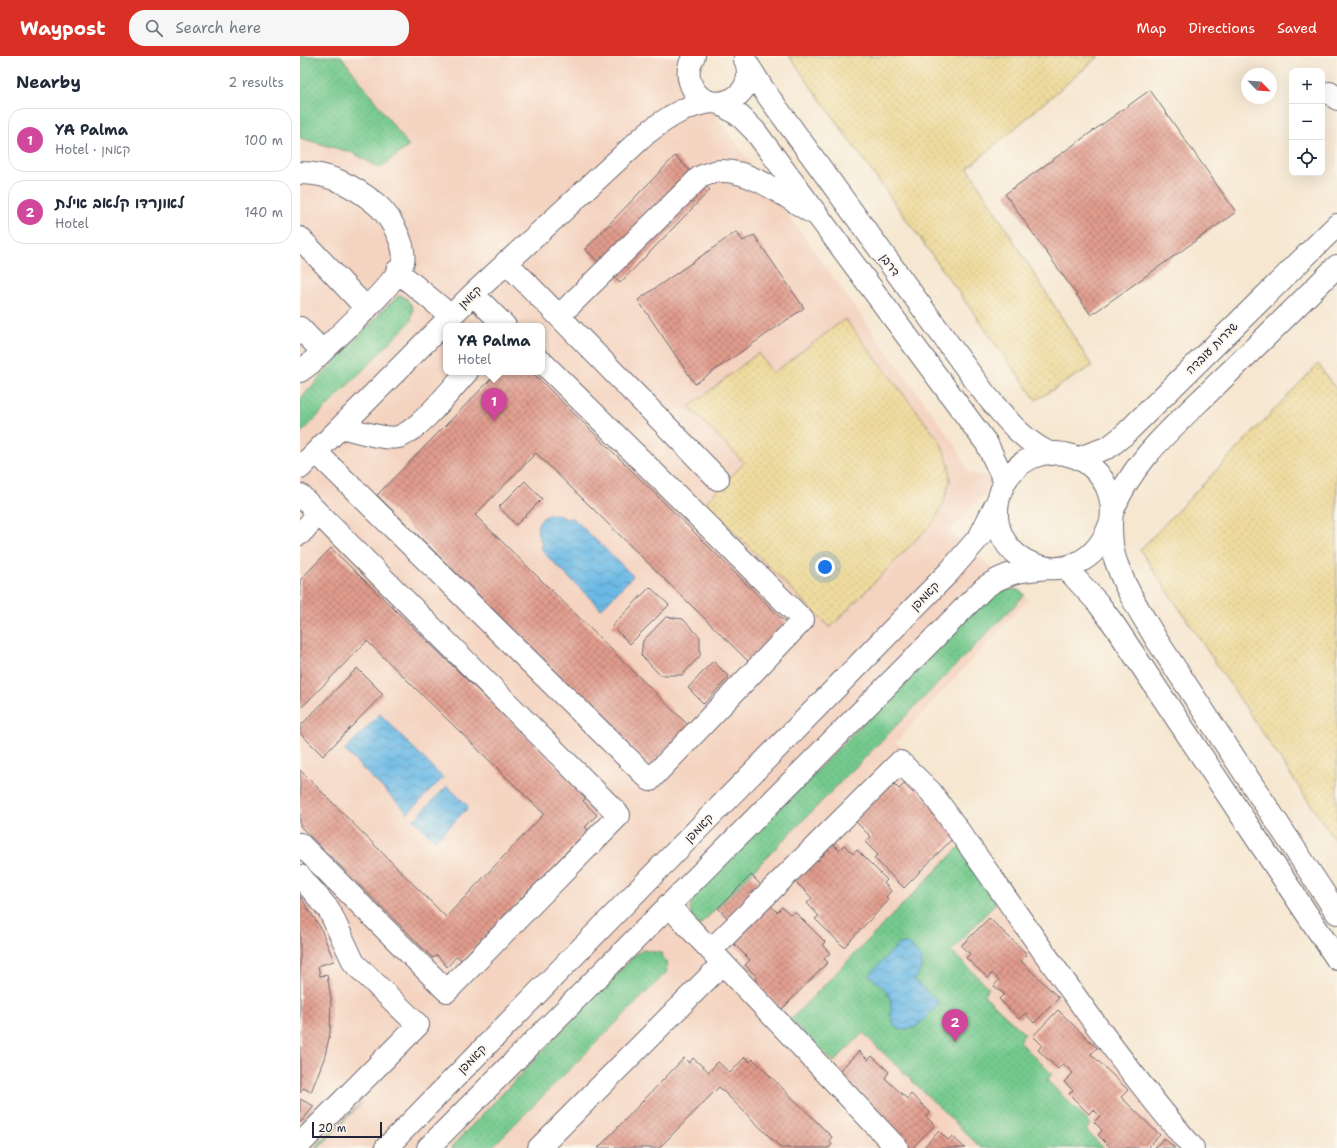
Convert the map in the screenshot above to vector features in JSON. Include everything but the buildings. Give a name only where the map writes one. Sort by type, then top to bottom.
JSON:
[{"type":"street","name":"קאמן","points":[[444,323],[506,262],[647,133],[665,119],[696,104],[732,100],[745,87],[748,78],[744,58]]},
{"type":"street","name":"דרבן","points":[[744,58],[762,89],[985,394],[1024,436],[1052,454]]},
{"type":"street","name":"קאמן","points":[[647,133],[672,101],[690,62]]},
{"type":"street","points":[[690,62],[691,85],[695,92],[700,97],[715,102],[740,116],[755,131],[987,444],[1002,490]]},
{"type":"street","points":[[559,316],[700,177],[710,173],[728,171],[746,175],[818,216]]},
{"type":"street","points":[[300,173],[328,176],[344,182],[361,192],[379,206],[393,224],[401,244],[403,261],[391,282],[300,371]]},
{"type":"street","name":"שדרות עובדה","points":[[1079,458],[1109,447],[1124,435],[1337,225]]},
{"type":"street","points":[[300,238],[366,308]]},
{"type":"street","points":[[506,262],[718,479]]},
{"type":"street","points":[[428,1148],[984,588],[1005,575],[1016,572],[1057,568],[1084,561],[1093,554],[1107,535],[1118,496],[1126,483],[1160,441],[1337,266]]},
{"type":"street","points":[[397,271],[451,316]]},
{"type":"street","points":[[473,294],[500,323]]},
{"type":"street","name":"קאמן","points":[[300,468],[443,324]]},
{"type":"street","points":[[300,328],[322,351]]},
{"type":"street","points":[[316,452],[650,780],[803,620],[545,365]]},
{"type":"street","points":[[341,427],[388,438],[401,437],[418,424],[464,375]]},
{"type":"street","points":[[1337,913],[1156,639],[1134,601],[1117,567],[1111,546],[1112,502],[1104,481],[1089,465],[1079,458],[1068,455],[1052,454],[1035,457],[1016,468],[1002,490],[998,520],[1000,531],[1008,545],[1020,558],[1030,563],[1057,568],[1098,603],[1115,626],[1337,959]]},
{"type":"street","name":"קאמפן","points":[[386,1148],[949,572],[980,536],[1002,490]]},
{"type":"street","points":[[300,495],[619,814],[447,991],[300,844]]},
{"type":"street","points":[[300,534],[319,514]]},
{"type":"street","points":[[539,1148],[900,762],[928,788],[1095,1024],[1153,1100],[1193,1148]]},
{"type":"street","points":[[300,876],[329,910],[354,964],[418,1025],[300,1144]]},
{"type":"street","points":[[668,906],[897,1148]]},
{"type":"shaded area","points":[[300,56],[677,56],[689,79],[956,446],[969,473],[1001,477],[949,531],[1028,599],[896,742],[935,785],[1129,1061],[1203,1148],[300,1148]]},
{"type":"sand","points":[[789,56],[1099,56],[968,168],[1092,366],[1036,400]]},
{"type":"sand","points":[[845,319],[939,440],[949,465],[950,481],[943,505],[934,521],[830,628],[705,503],[744,463],[689,407],[758,353],[773,373]]},
{"type":"sand","points":[[1318,364],[1337,391],[1337,844],[1140,550]]},
{"type":"green space","points":[[300,56],[341,56],[409,146],[380,168],[353,153],[300,138]]},
{"type":"green space","points":[[400,295],[407,299],[413,308],[411,321],[300,434],[300,399],[385,308]]},
{"type":"green space","points":[[1008,589],[1018,590],[1025,595],[699,926],[693,918],[690,910],[691,902],[696,893],[984,600],[996,592]]},
{"type":"green space","points":[[960,846],[996,903],[951,951],[989,988],[984,995],[1025,1034],[1019,1041],[1052,1074],[1047,1080],[1091,1124],[1086,1130],[1104,1148],[981,1148],[863,1033],[834,1062],[790,1020]]},
{"type":"green space","points":[[643,950],[661,953],[666,962],[667,972],[491,1148],[450,1148],[635,955]]},
{"type":"green space","points":[[362,1102],[319,1148],[314,1148]]},
{"type":"water","points":[[555,514],[568,519],[572,517],[633,576],[601,609],[540,549],[543,544],[538,534],[538,524],[549,515]]},
{"type":"water","points":[[380,714],[443,778],[408,813],[344,750]]},
{"type":"water","points":[[447,786],[469,807],[435,841],[414,820]]},
{"type":"water","points":[[903,943],[915,950],[920,958],[920,972],[914,980],[940,1003],[916,1027],[901,1030],[891,1019],[891,1001],[889,996],[880,984],[869,975],[898,945]]},
{"type":"place","name":"YA Palma","points":[[494,421]]},
{"type":"place","name":"לאונרדו קלאב אילת","points":[[955,1042]]}]
